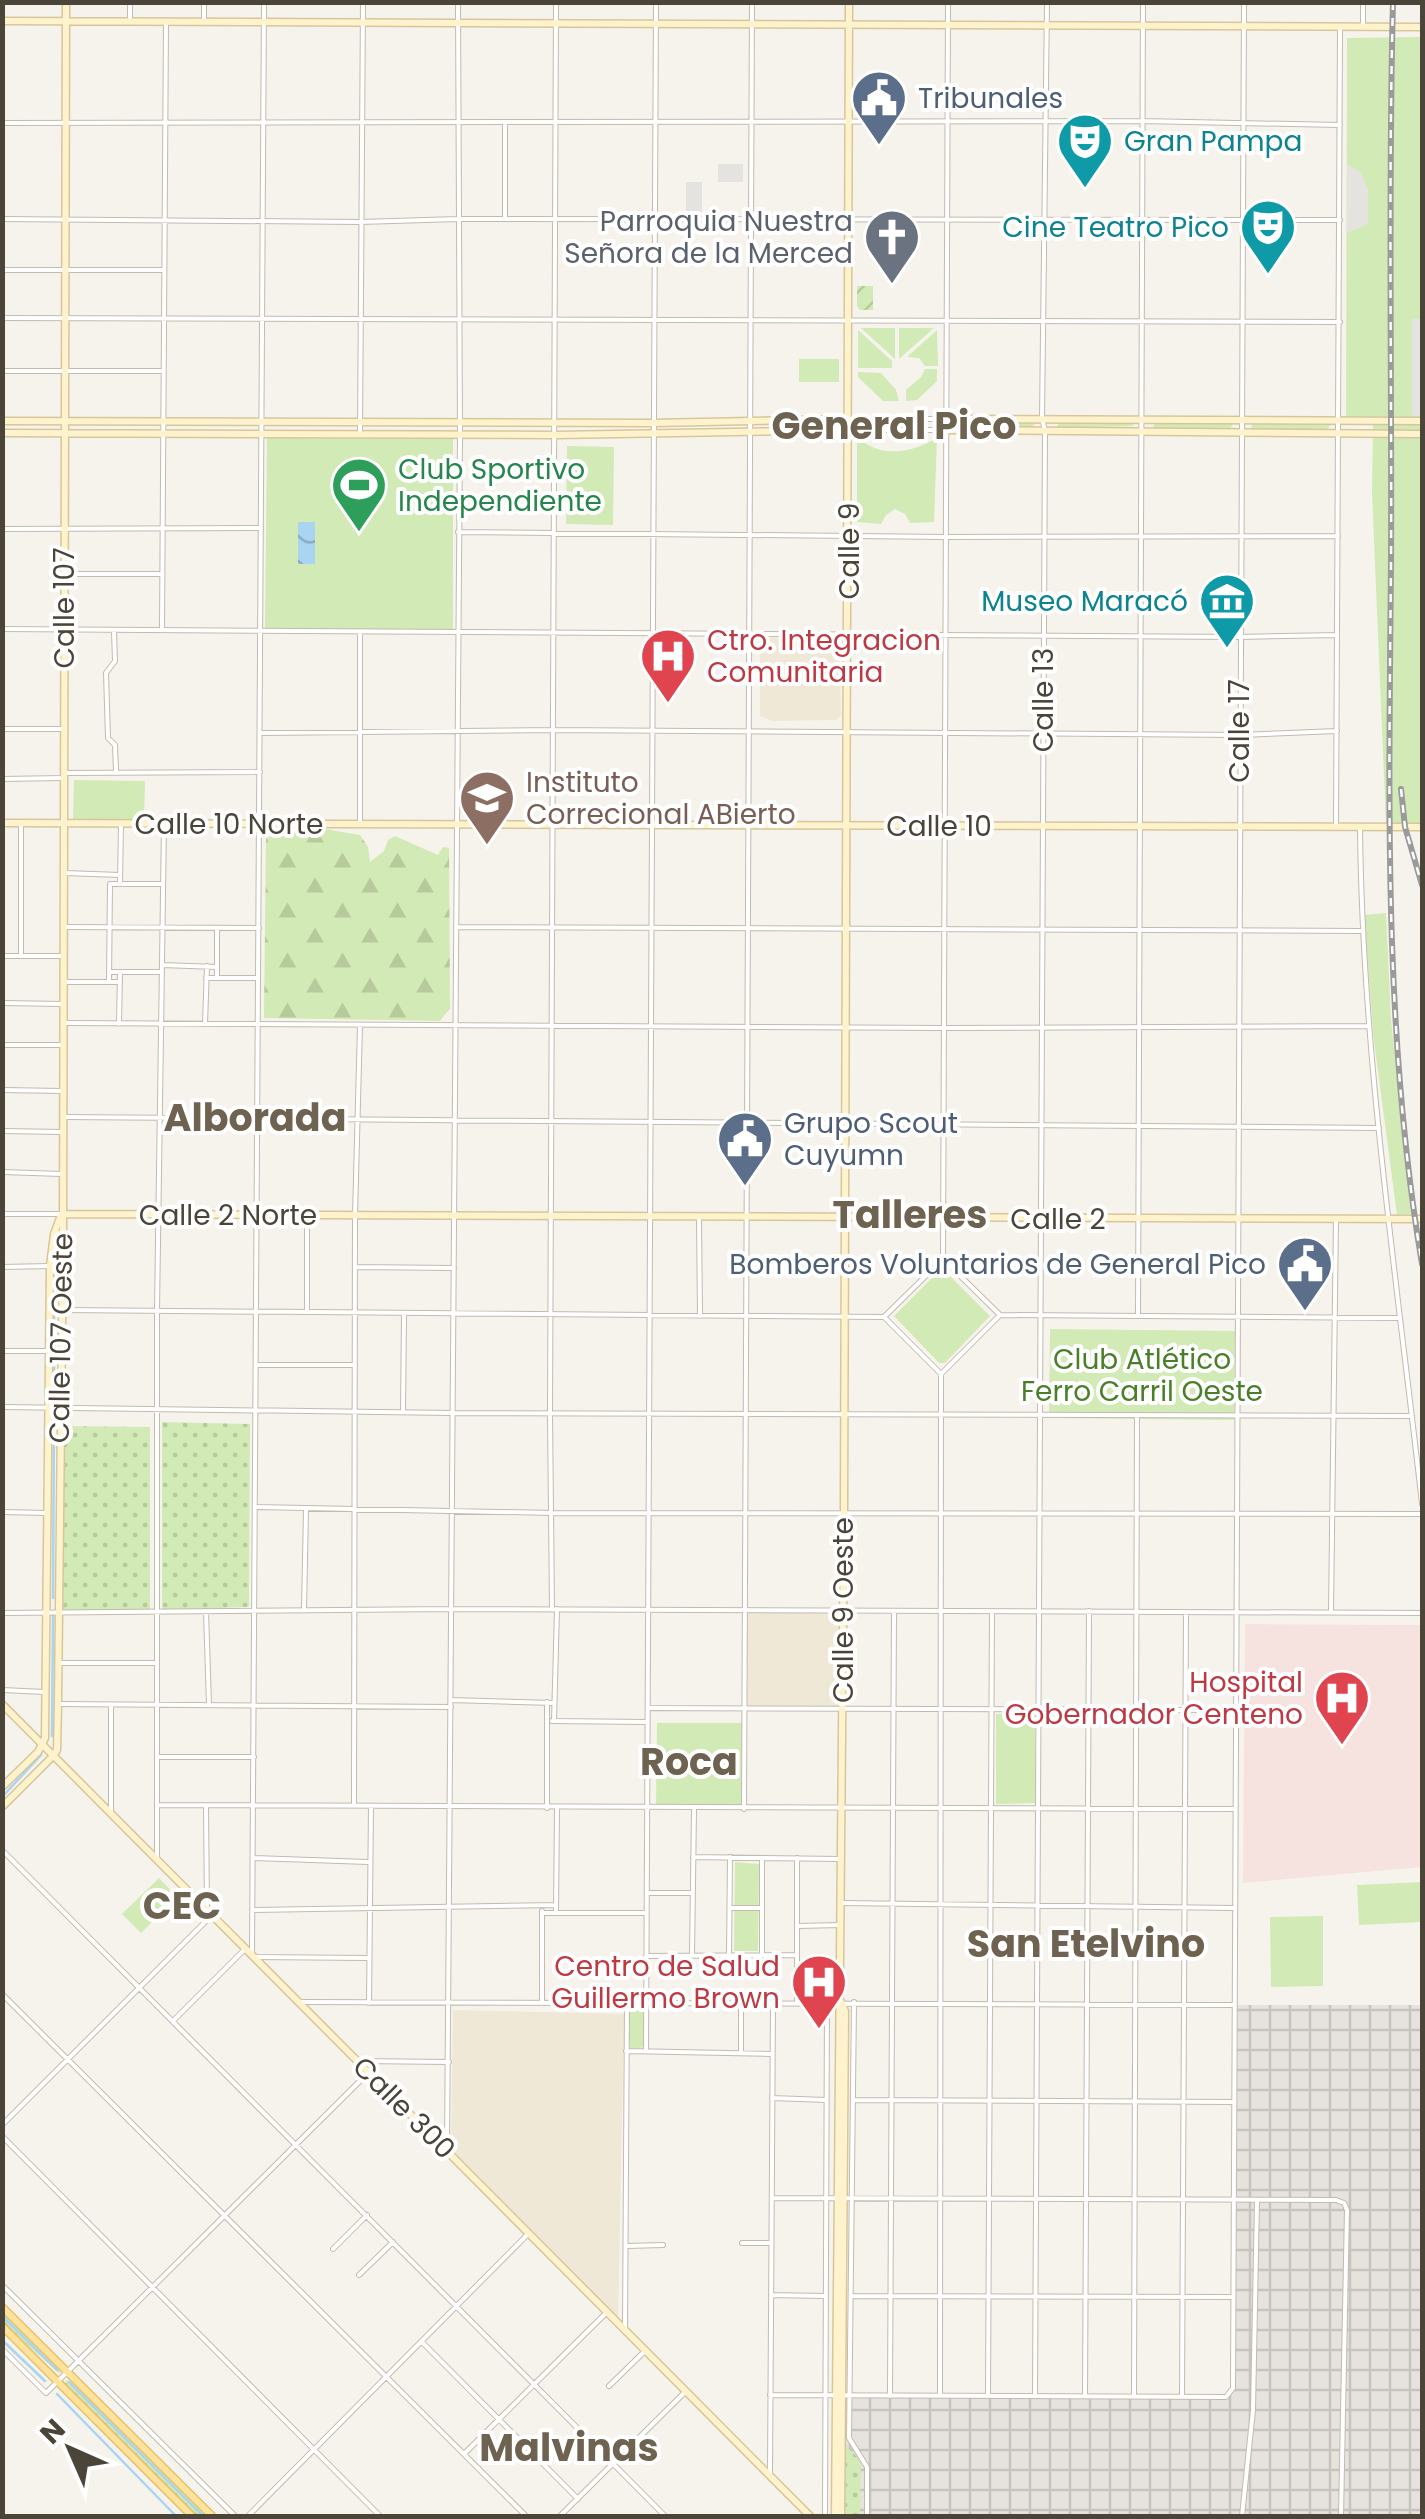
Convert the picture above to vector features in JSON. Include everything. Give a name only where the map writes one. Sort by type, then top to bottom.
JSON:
[{"type":"main road","points":[[2,2307],[212,2516]]},
{"type":"main road","points":[[2,2326],[192,2516]]},
{"type":"street","name":"Calle 107","points":[[62,1214],[66,2]]},
{"type":"street","points":[[130,2],[130,21]]},
{"type":"street","points":[[204,2],[204,22]]},
{"type":"street","points":[[264,2],[253,1956],[368,1958]]},
{"type":"street","points":[[360,433],[363,2]]},
{"type":"street","points":[[447,2150],[460,435],[458,2]]},
{"type":"street","points":[[547,1808],[555,1609],[550,1413],[556,2]]},
{"type":"street","points":[[646,2051],[656,2]]},
{"type":"street","points":[[744,1809],[752,2]]},
{"type":"street","name":"Calle 9","points":[[845,1219],[849,2]]},
{"type":"street","points":[[884,1318],[942,1259],[948,2]]},
{"type":"street","name":"Calle 13","points":[[1035,2396],[1045,431],[1042,321],[1047,2]]},
{"type":"street","points":[[1138,1316],[1143,2]]},
{"type":"street","name":"Calle 17","points":[[1182,2396],[1232,2394],[1244,2]]},
{"type":"street","points":[[1363,2],[1363,27]]},
{"type":"street","points":[[2,21],[1422,27]]},
{"type":"street","points":[[162,630],[166,22]]},
{"type":"street","points":[[1336,826],[1340,28]]},
{"type":"street","points":[[2,123],[1340,125]]},
{"type":"street","points":[[505,123],[505,219]]},
{"type":"street","points":[[2,219],[1340,220]]},
{"type":"street","points":[[2,270],[163,270]]},
{"type":"street","points":[[2,318],[1340,322]]},
{"type":"street","points":[[2,371],[162,371]]},
{"type":"street","points":[[2,421],[1422,421]]},
{"type":"street","points":[[2,433],[556,435],[947,430],[1422,434]]},
{"type":"street","points":[[2,529],[261,528]]},
{"type":"street","points":[[458,532],[1338,536]]},
{"type":"street","points":[[64,574],[162,574]]},
{"type":"street","points":[[2,630],[1240,638],[1336,635]]},
{"type":"street","points":[[114,631],[114,661],[106,673],[108,738],[115,745],[116,772]]},
{"type":"street","points":[[360,633],[360,825]]},
{"type":"street","points":[[2,729],[64,729]]},
{"type":"street","points":[[260,732],[1337,731]]},
{"type":"street","points":[[2,779],[116,772],[260,772]]},
{"type":"street","name":"Calle 10 Norte","points":[[2,823],[456,826]]},
{"type":"street","points":[[21,823],[21,956]]},
{"type":"street","points":[[120,884],[121,824]]},
{"type":"street","points":[[156,1859],[157,1311],[164,824]]},
{"type":"street","name":"Calle 10","points":[[456,826],[1422,827]]},
{"type":"street","points":[[1360,826],[1361,931],[1368,1026],[1422,1504]]},
{"type":"street","points":[[64,873],[120,875]]},
{"type":"street","points":[[109,982],[110,884],[163,884]]},
{"type":"street","points":[[64,927],[260,928]]},
{"type":"street","points":[[217,928],[217,978]]},
{"type":"street","points":[[456,928],[1361,931]]},
{"type":"street","points":[[2,956],[63,956]]},
{"type":"street","points":[[205,1024],[207,966]]},
{"type":"street","points":[[109,972],[217,966]]},
{"type":"street","points":[[119,1024],[120,972]]},
{"type":"street","points":[[206,978],[259,978]]},
{"type":"street","points":[[63,982],[120,982]]},
{"type":"street","points":[[2,1003],[63,1004]]},
{"type":"street","points":[[63,1023],[1238,1029],[1368,1026]]},
{"type":"street","points":[[354,1805],[355,1216],[360,1025]]},
{"type":"street","points":[[2,1044],[63,1045]]},
{"type":"street","points":[[2,1090],[63,1090]]},
{"type":"street","points":[[63,1117],[1379,1128]]},
{"type":"street","points":[[2,1130],[62,1132]]},
{"type":"street","points":[[2,1172],[62,1174]]},
{"type":"street","name":"Calle 2 Norte","points":[[2,1214],[453,1216]]},
{"type":"street","name":"Calle 107 Oeste","points":[[44,1745],[50,1266],[54,1234],[62,1214]]},
{"type":"street","name":"Calle 107 Oeste","points":[[54,1755],[59,1663],[62,1214]]},
{"type":"street","points":[[306,1312],[307,1216]]},
{"type":"street","name":"Calle 2","points":[[453,1216],[1422,1219]]},
{"type":"street","points":[[700,1218],[700,1316]]},
{"type":"street","name":"Calle 9 Oeste","points":[[845,1219],[842,1859],[837,2011],[843,2396],[850,2442],[867,2467],[867,2516]]},
{"type":"street","points":[[1331,1612],[1336,1219]]},
{"type":"street","points":[[942,1259],[1000,1315],[1400,1318]]},
{"type":"street","points":[[2,1267],[50,1266]]},
{"type":"street","points":[[355,1266],[454,1268]]},
{"type":"street","points":[[62,1310],[884,1318],[941,1374],[940,2396]]},
{"type":"street","points":[[404,1313],[404,1412]]},
{"type":"street","points":[[941,1374],[1000,1315]]},
{"type":"street","points":[[2,1351],[49,1352]]},
{"type":"street","points":[[257,1365],[355,1365]]},
{"type":"street","points":[[2,1407],[451,1413],[1412,1416]]},
{"type":"street","points":[[1134,2396],[1137,1415]]},
{"type":"street","points":[[255,1507],[552,1513],[1422,1514]]},
{"type":"street","points":[[304,1610],[306,1509]]},
{"type":"street","points":[[2,1512],[48,1513]]},
{"type":"street","points":[[2,1613],[451,1609],[1422,1613]]},
{"type":"street","points":[[890,2396],[894,1610]]},
{"type":"street","points":[[206,1611],[209,1705]]},
{"type":"street","points":[[988,2396],[992,1611]]},
{"type":"street","points":[[1084,2396],[1089,1611]]},
{"type":"street","points":[[770,2395],[1182,2396],[1186,1612]]},
{"type":"street","points":[[59,1663],[157,1663]]},
{"type":"street","points":[[2,1690],[45,1692]]},
{"type":"street","points":[[452,1700],[554,1702]]},
{"type":"street","points":[[547,1702],[550,1721]]},
{"type":"street","name":"Calle 300","points":[[2,1704],[808,2515]]},
{"type":"street","points":[[58,1704],[451,1707]]},
{"type":"street","points":[[111,1704],[111,1813]]},
{"type":"street","points":[[648,1708],[1235,1710]]},
{"type":"street","points":[[550,1721],[648,1722]]},
{"type":"street","points":[[2,1787],[44,1745]]},
{"type":"street","points":[[2,1806],[54,1755]]},
{"type":"street","points":[[157,1757],[254,1757]]},
{"type":"street","points":[[157,1804],[1235,1809]]},
{"type":"street","points":[[2,2125],[140,1988],[210,1912],[206,1805]]},
{"type":"street","points":[[369,2002],[370,1805]]},
{"type":"street","points":[[556,1913],[557,1808]]},
{"type":"street","points":[[692,1955],[694,1809]]},
{"type":"street","points":[[2,1850],[665,2516]]},
{"type":"street","points":[[694,1857],[842,1859]]},
{"type":"street","points":[[253,1858],[369,1862]]},
{"type":"street","points":[[729,1955],[730,1858]]},
{"type":"street","points":[[762,1858],[762,1955]]},
{"type":"street","points":[[797,1858],[797,2002]]},
{"type":"street","points":[[646,1893],[693,1893]]},
{"type":"street","points":[[841,1903],[1235,1908]]},
{"type":"street","points":[[542,1905],[542,2002]]},
{"type":"street","points":[[253,1910],[556,1905]]},
{"type":"street","points":[[730,1908],[762,1908]]},
{"type":"street","points":[[542,1913],[646,1913]]},
{"type":"street","points":[[797,1926],[841,1926]]},
{"type":"street","points":[[174,2020],[246,1948]]},
{"type":"street","points":[[646,1956],[797,1955]]},
{"type":"street","points":[[2,1994],[526,2516]]},
{"type":"street","points":[[626,2329],[627,2001]]},
{"type":"street","points":[[300,2002],[1234,2005]]},
{"type":"street","points":[[741,2002],[741,2053]]},
{"type":"street","points":[[770,2475],[773,2002]]},
{"type":"street","points":[[826,2516],[827,2002]]},
{"type":"street","name":"Calle 9 Oeste","points":[[838,2516],[852,2296],[854,2002]]},
{"type":"street","points":[[626,2051],[773,2054]]},
{"type":"street","points":[[358,2061],[449,2062]]},
{"type":"street","points":[[2,2350],[46,2393],[369,2072]]},
{"type":"street","points":[[772,2098],[826,2100]]},
{"type":"street","points":[[854,2100],[1234,2102]]},
{"type":"street","points":[[2,2136],[380,2516]]},
{"type":"street","points":[[772,2198],[1344,2203],[1347,2210],[1340,2516]]},
{"type":"street","points":[[1242,2516],[1253,2410],[1257,2200]]},
{"type":"street","points":[[334,2249],[367,2216]]},
{"type":"street","points":[[248,2516],[529,2233]]},
{"type":"street","points":[[359,2275],[393,2242]]},
{"type":"street","points":[[742,2243],[772,2242]]},
{"type":"street","points":[[626,2246],[663,2244]]},
{"type":"street","points":[[2,2285],[234,2516]]},
{"type":"street","points":[[771,2296],[826,2296]]},
{"type":"street","points":[[852,2296],[1234,2297]]},
{"type":"street","points":[[464,2454],[608,2311]]},
{"type":"street","points":[[422,2342],[578,2499]]},
{"type":"street","points":[[609,2386],[646,2350]]},
{"type":"street","points":[[560,2516],[687,2391]]},
{"type":"shaded area","points":[[718,164],[743,164],[743,182],[718,182]]},
{"type":"shaded area","points":[[1347,164],[1361,173],[1368,188],[1368,224],[1347,233]]},
{"type":"shaded area","points":[[686,182],[702,182],[702,212],[686,211]]},
{"type":"shaded area","points":[[1412,319],[1422,319],[1422,416],[1412,416]]},
{"type":"shaded area","points":[[839,637],[841,715],[836,720],[772,721],[760,716],[760,641]]},
{"type":"shaded area","points":[[744,1610],[843,1610],[842,1708],[744,1708]]},
{"type":"shaded area","points":[[1245,1624],[1422,1625],[1422,1867],[1243,1883]]},
{"type":"shaded area","points":[[1234,2005],[1422,2005],[1422,2516],[841,2516],[843,2396],[1231,2394]]},
{"type":"shaded area","points":[[453,2010],[624,2014],[618,2322],[451,2149]]},
{"type":"green space","points":[[1422,37],[1422,823],[1386,823],[1372,493],[1373,422],[1346,421],[1347,38]]},
{"type":"green space","points":[[1252,133],[1273,133],[1273,161],[1264,161],[1264,152],[1248,152],[1248,137]]},
{"type":"green space","points":[[857,286],[873,286],[873,310],[860,310],[857,306]]},
{"type":"green space","points":[[861,328],[895,328],[895,359]]},
{"type":"green space","points":[[899,328],[934,328],[899,359]]},
{"type":"green space","points":[[858,330],[892,361],[892,368],[858,368]]},
{"type":"green space","points":[[937,330],[938,366],[925,366],[919,358],[907,357]]},
{"type":"green space","points":[[799,359],[839,359],[839,382],[799,382]]},
{"type":"green space","points":[[925,369],[937,369],[937,381],[917,400],[906,401],[906,390]]},
{"type":"green space","points":[[858,372],[881,373],[896,390],[899,401],[883,401],[858,377]]},
{"type":"green space","points":[[959,421],[1035,424],[1031,428],[957,427]]},
{"type":"green space","points":[[1059,422],[1131,422],[1134,426],[1057,428]]},
{"type":"green space","points":[[1157,422],[1233,425],[1229,429],[1157,429],[1153,426]]},
{"type":"green space","points":[[1254,423],[1330,426],[1326,430],[1254,430]]},
{"type":"green space","points":[[857,437],[886,451],[917,447],[937,438],[934,522],[910,523],[905,514],[895,509],[881,524],[857,522]]},
{"type":"green space","name":"Club Sportivo Independiente","points":[[267,438],[453,439],[453,630],[265,630]]},
{"type":"green space","points":[[567,446],[614,447],[613,525],[566,524]]},
{"type":"green space","points":[[74,780],[145,781],[144,821],[73,820]]},
{"type":"green space","points":[[325,829],[360,835],[368,847],[370,862],[395,836],[438,855],[443,847],[449,848],[450,1008],[440,1021],[264,1018],[266,834]]},
{"type":"green space","points":[[1386,913],[1391,1019],[1411,1214],[1397,1215],[1374,1041],[1364,915]]},
{"type":"green space","points":[[942,1268],[990,1316],[945,1363],[939,1363],[894,1316]]},
{"type":"green space","name":"Club Atlético Ferro Carril Oeste","points":[[1050,1329],[1235,1331],[1234,1420],[1049,1418]]},
{"type":"green space","points":[[162,1422],[250,1424],[249,1607],[162,1610]]},
{"type":"green space","points":[[62,1426],[150,1427],[150,1611],[63,1613]]},
{"type":"green space","points":[[1035,1713],[1036,1803],[996,1804],[996,1714]]},
{"type":"green space","points":[[657,1723],[742,1723],[741,1806],[656,1805]]},
{"type":"green space","points":[[735,1862],[759,1864],[758,1951],[734,1951]]},
{"type":"green space","points":[[159,1878],[177,1897],[141,1933],[122,1914]]},
{"type":"green space","points":[[1422,1882],[1422,1922],[1359,1925],[1357,1885]]},
{"type":"green space","points":[[1323,1916],[1323,1986],[1271,1987],[1270,1917]]},
{"type":"green space","points":[[633,2008],[644,2012],[641,2048],[628,2045],[629,2012]]},
{"type":"green space","points":[[2,2311],[61,2370],[60,2374],[3,2323]]},
{"type":"green space","points":[[66,2380],[95,2402],[209,2516],[196,2516],[65,2386]]},
{"type":"green space","points":[[846,2446],[861,2461],[860,2516],[845,2516]]},
{"type":"water","points":[[298,522],[315,522],[315,564],[298,564]]},
{"type":"waterway","points":[[55,1249],[58,1233]]},
{"type":"waterway","points":[[54,1257],[54,1401]]},
{"type":"waterway","points":[[53,1598],[54,1419]]},
{"type":"waterway","points":[[52,1736],[53,1616]]},
{"type":"waterway","points":[[2,1797],[41,1755]]},
{"type":"waterway","points":[[2,2316],[57,2370]]},
{"type":"waterway","points":[[2,2340],[45,2381]]},
{"type":"waterway","points":[[69,2382],[203,2516]]},
{"type":"waterway","points":[[57,2394],[176,2516]]},
{"type":"railway","points":[[1393,2],[1391,914],[1400,1089],[1422,1264]]},
{"type":"railway","points":[[1401,789],[1405,827],[1422,885]]},
{"type":"place","name":"Tribunales","points":[[879,147]]},
{"type":"place","name":"Gran Pampa","points":[[1085,190]]},
{"type":"place","name":"Cine Teatro Pico","points":[[1268,276]]},
{"type":"place","name":"Parroquia Nuestra Señora de la Merced","points":[[892,286]]},
{"type":"place","name":"Club Sportivo Independiente","points":[[359,534]]},
{"type":"place","name":"Museo Maracó","points":[[1227,650]]},
{"type":"place","name":"Ctro. Integracion Comunitaria","points":[[668,705]]},
{"type":"place","name":"Instituto Correcional ABierto","points":[[487,847]]},
{"type":"place","name":"Grupo Scout Cuyumn","points":[[745,1188]]},
{"type":"place","name":"Bomberos Voluntarios de General Pico","points":[[1305,1313]]},
{"type":"place","name":"Hospital Gobernador Centeno","points":[[1342,1747]]},
{"type":"place","name":"Centro de Salud Guillermo Brown","points":[[819,2031]]},
{"type":"district","name":"General Pico","points":[[894,425]]},
{"type":"district","name":"Alborada","points":[[255,1117]]},
{"type":"district","name":"Talleres","points":[[910,1214]]},
{"type":"district","name":"Roca","points":[[689,1761]]},
{"type":"district","name":"CEC","points":[[182,1905]]},
{"type":"district","name":"San Etelvino","points":[[1086,1943]]},
{"type":"district","name":"Malvinas","points":[[569,2447]]}]
